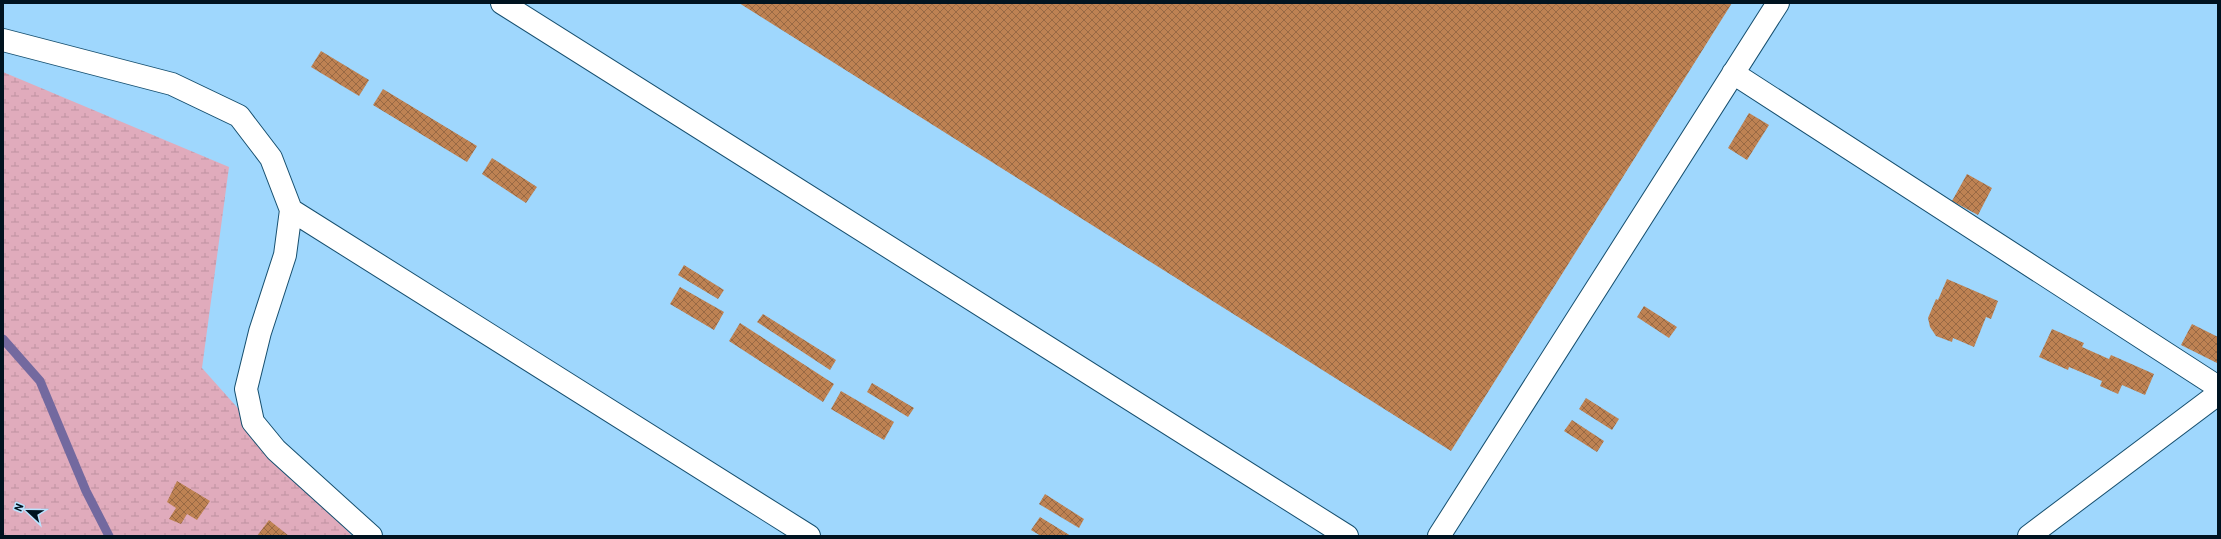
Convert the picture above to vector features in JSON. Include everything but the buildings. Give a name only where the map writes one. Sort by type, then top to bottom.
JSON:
[{"type":"street","points":[[502,3],[1347,536]]},
{"type":"street","points":[[1439,536],[1778,3]]},
{"type":"street","points":[[3,40],[172,84],[239,116],[271,158],[291,210],[285,255],[260,332],[246,389],[253,422],[276,450],[371,536]]},
{"type":"street","points":[[1733,73],[2218,387]]},
{"type":"street","points":[[291,210],[809,536]]},
{"type":"street","points":[[2030,536],[2218,394]]},
{"type":"green space","points":[[3,72],[229,167],[202,368],[352,536],[3,536]]},
{"type":"waterway","points":[[3,339],[40,381],[86,491],[109,536]]}]
